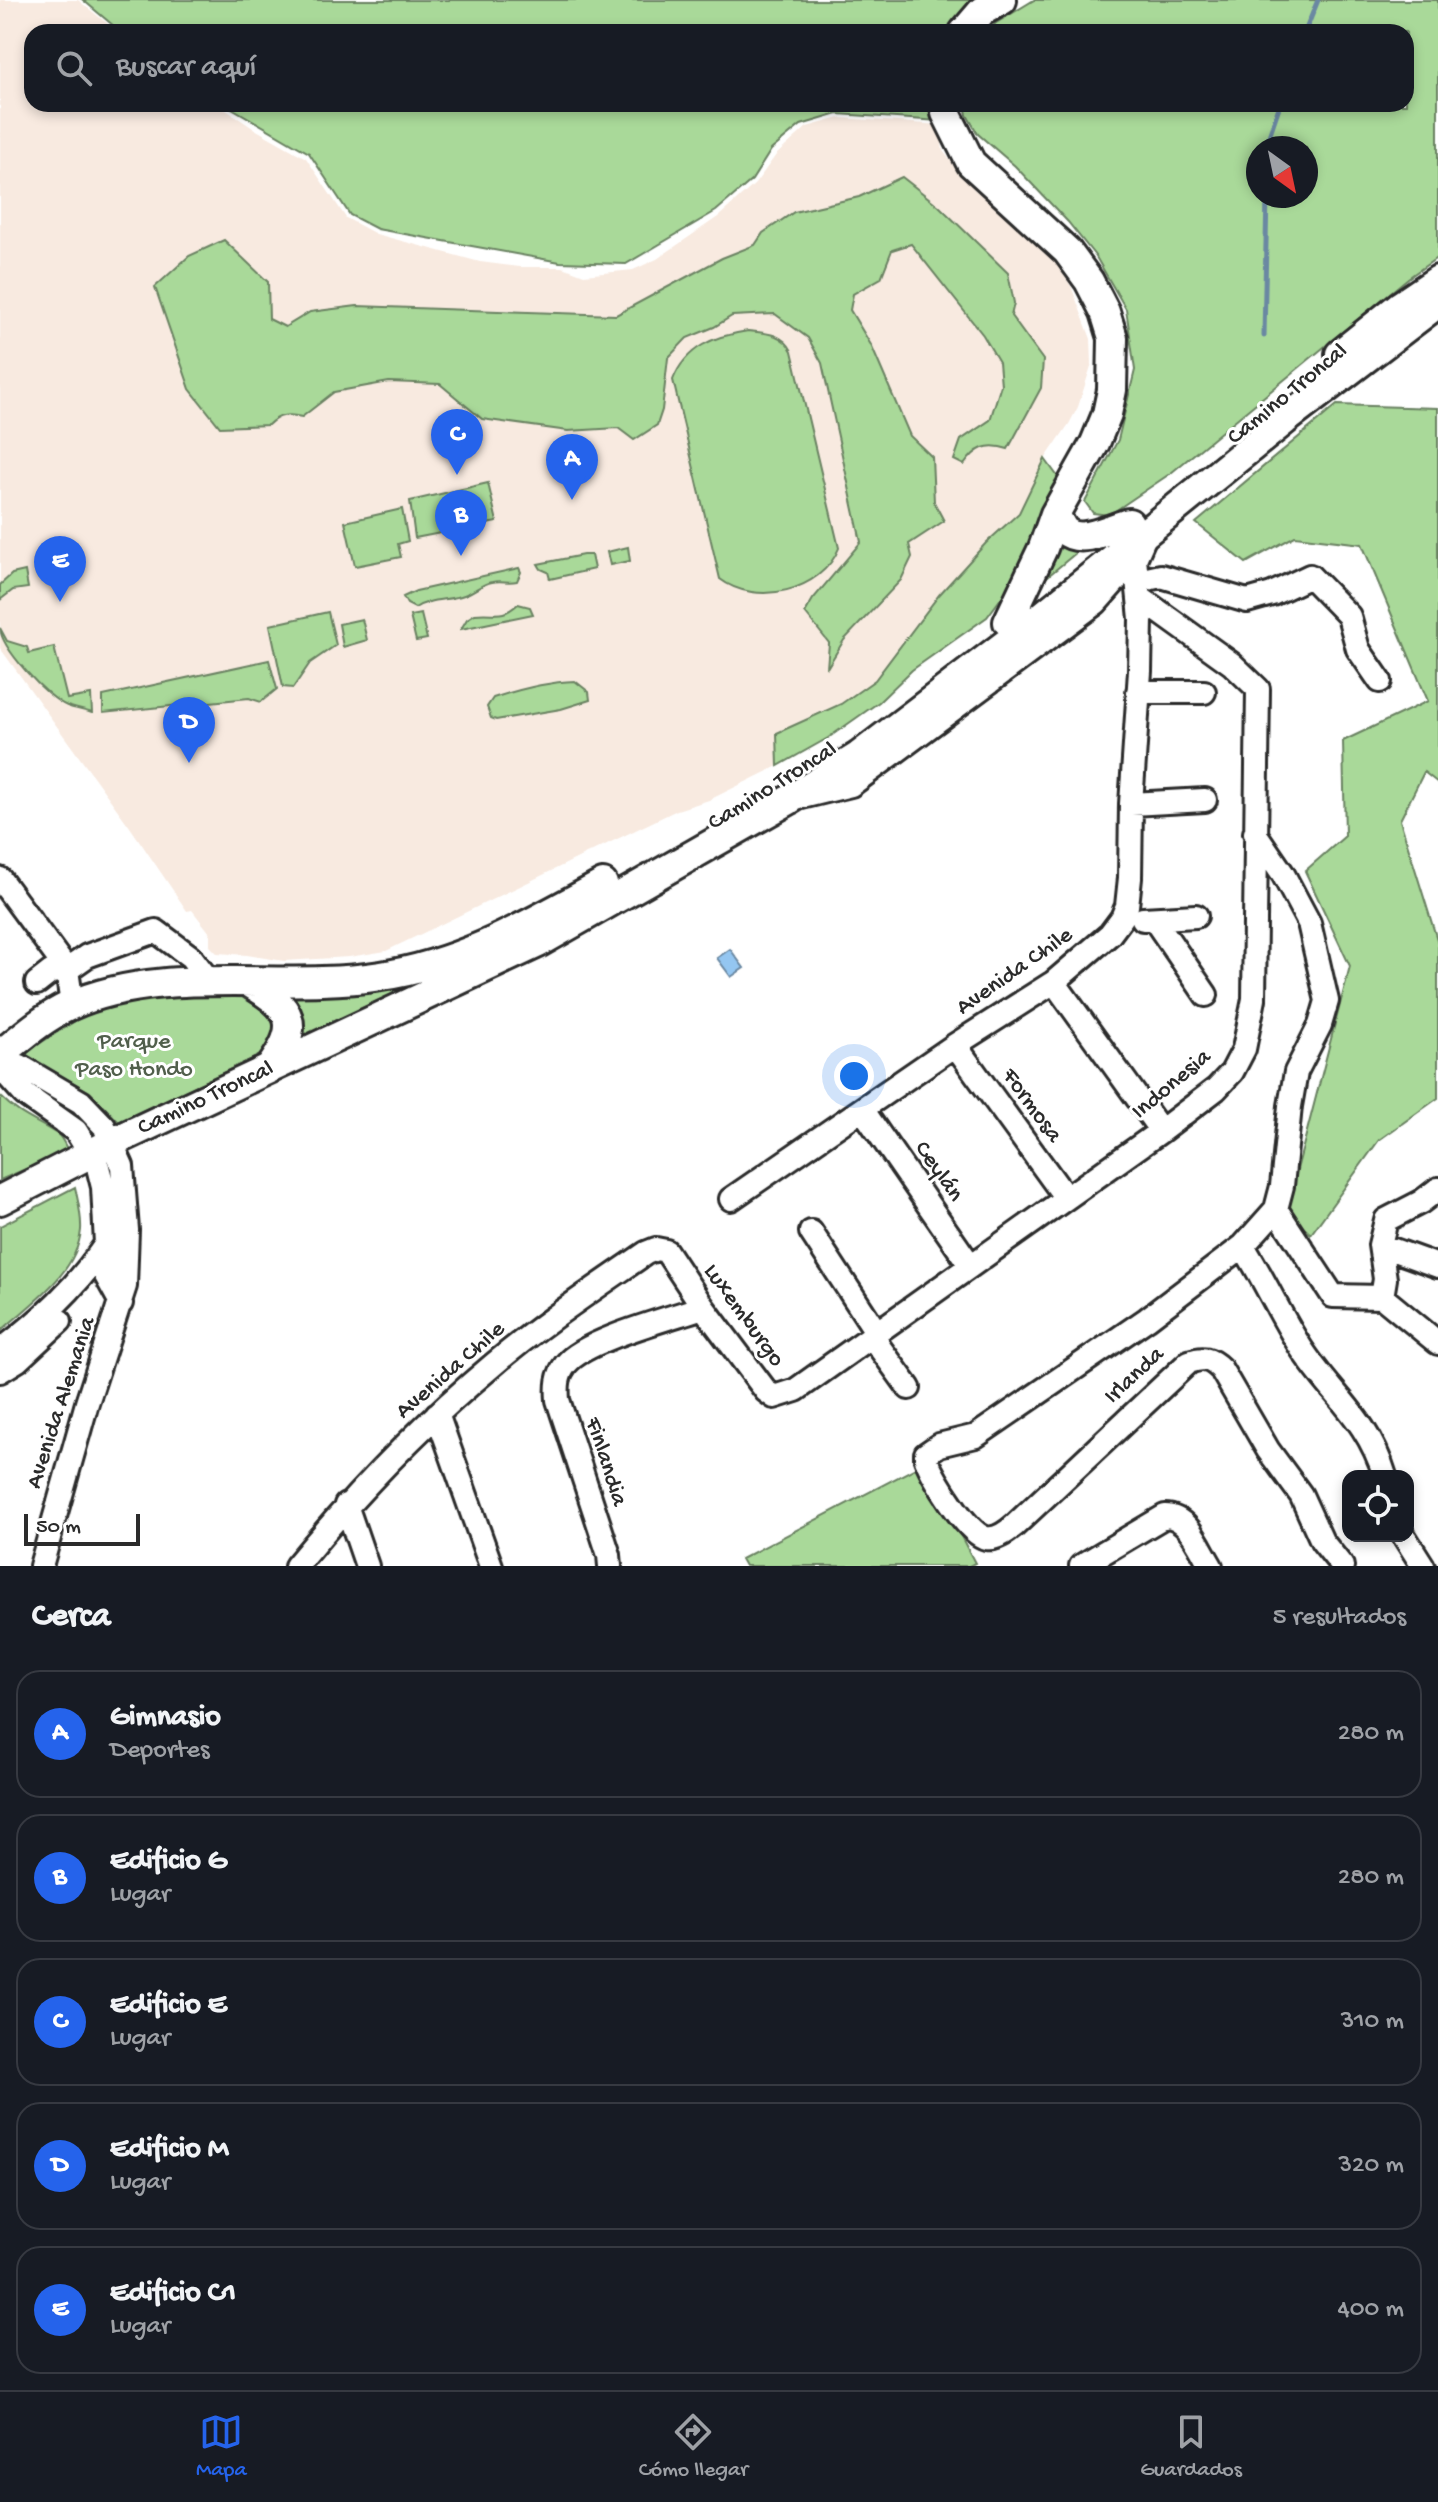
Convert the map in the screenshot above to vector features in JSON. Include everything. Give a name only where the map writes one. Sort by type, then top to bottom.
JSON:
[{"type":"main road","points":[[971,24],[982,11],[1002,0]]},
{"type":"main road","points":[[947,112],[971,163],[1067,251],[1089,281],[1105,312],[1113,338],[1113,377],[1107,414],[1095,443],[1055,514],[1043,548],[1008,622]]},
{"type":"main road","name":"Camino Troncal","points":[[0,1058],[36,1026],[72,1005],[103,994],[210,982],[380,977],[439,963],[498,940],[721,821],[887,714],[1008,622],[1137,559],[1401,305],[1438,280]]},
{"type":"main road","name":"Camino Troncal","points":[[0,1200],[13,1189],[538,943],[789,800],[859,756],[1040,618],[1137,559],[1285,420],[1438,303]]},
{"type":"main road","points":[[1055,514],[1064,530],[1075,536],[1086,536],[1137,559]]},
{"type":"main road","points":[[247,982],[272,996],[287,1018],[285,1047],[270,1068]]},
{"type":"street","name":"Camino Troncal","points":[[1096,603],[1126,596],[1137,559]]},
{"type":"street","name":"Camino Troncal","points":[[789,800],[851,785],[1096,603],[1137,559]]},
{"type":"street","points":[[1137,559],[1161,576],[1247,601],[1272,594],[1310,576],[1349,616],[1358,649],[1380,681]]},
{"type":"street","points":[[1137,559],[1140,671],[1131,804],[1130,878],[1127,906],[1122,918],[1196,916]]},
{"type":"street","name":"Indonesia","points":[[787,1393],[796,1390],[1161,1131],[1216,1089],[1232,1072],[1244,1049],[1254,999],[1258,689],[1137,559]]},
{"type":"street","points":[[1138,692],[1204,692]]},
{"type":"street","points":[[1131,804],[1205,800]]},
{"type":"street","points":[[1255,833],[1283,874],[1309,923],[1327,1001],[1320,1025],[1296,1072],[1282,1186],[1276,1209],[1333,1296],[1382,1297],[1438,1343]]},
{"type":"street","points":[[0,879],[67,970],[72,1005]]},
{"type":"street","name":"Avenida Chile","points":[[731,1199],[955,1045],[1054,982],[1110,934],[1122,918]]},
{"type":"street","points":[[1154,919],[1206,995]]},
{"type":"street","points":[[37,983],[51,972],[67,970],[87,956],[156,931],[191,957],[210,982]]},
{"type":"street","points":[[1054,982],[1161,1131]]},
{"type":"street","name":"Formosa","points":[[955,1045],[1066,1198]]},
{"type":"street","points":[[0,1058],[20,1066],[81,1102],[104,1126],[98,1167],[103,1187],[105,1274]]},
{"type":"street","points":[[0,1067],[24,1094],[102,1148]]},
{"type":"street","name":"Ceylán","points":[[862,1109],[970,1265]]},
{"type":"street","name":"Avenida Alemania","points":[[41,1566],[87,1403],[121,1303],[127,1230],[122,1166],[102,1148]]},
{"type":"street","points":[[1382,1297],[1385,1279],[1380,1245],[1386,1220],[1421,1202],[1438,1189]]},
{"type":"street","name":"Irlanda","points":[[1276,1209],[1243,1246],[1147,1319],[976,1436],[939,1445],[926,1454],[932,1472],[974,1532],[987,1538],[1008,1531],[1189,1362],[1204,1358],[1221,1369],[1268,1450],[1301,1495],[1322,1541],[1342,1566]]},
{"type":"street","points":[[0,1351],[41,1320],[86,1273],[106,1244],[127,1230]]},
{"type":"street","points":[[811,1232],[877,1333],[877,1344],[909,1388]]},
{"type":"street","points":[[1380,1245],[1438,1266]]},
{"type":"street","points":[[1243,1246],[1302,1350],[1354,1412],[1377,1450],[1383,1470]]},
{"type":"street","name":"Avenida Chile","points":[[296,1566],[346,1505],[437,1414],[494,1364],[646,1253],[656,1249],[666,1251]]},
{"type":"street","name":"Luxemburgo","points":[[666,1251],[703,1307],[766,1391],[774,1397],[787,1393]]},
{"type":"street","points":[[0,1371],[18,1360],[49,1332],[105,1274],[126,1264]]},
{"type":"street","name":"Avenida Alemania","points":[[105,1274],[121,1303]]},
{"type":"street","name":"Finlandia","points":[[610,1566],[558,1400],[557,1382],[573,1357],[604,1341],[703,1307]]},
{"type":"street","points":[[437,1414],[491,1566]]},
{"type":"street","points":[[346,1505],[367,1566]]},
{"type":"street","points":[[1081,1566],[1165,1516],[1174,1516],[1185,1524],[1211,1566]]},
{"type":"street","points":[[1408,1542],[1423,1566]]},
{"type":"shaded area","points":[[0,0],[78,0],[108,24],[24,24],[24,112],[229,112],[306,158],[346,218],[376,234],[480,262],[520,267],[563,267],[584,275],[633,270],[657,259],[718,217],[755,184],[776,155],[807,127],[840,118],[940,125],[943,151],[975,190],[1050,252],[1071,286],[1091,339],[1092,363],[1078,407],[1045,459],[1019,513],[986,543],[939,595],[875,680],[841,704],[777,733],[778,766],[709,800],[677,810],[386,951],[284,961],[217,953],[210,946],[210,933],[192,910],[187,911],[0,648]]},
{"type":"green space","points":[[83,0],[983,0],[962,24],[112,24]]},
{"type":"green space","points":[[1034,0],[1438,0],[1438,257],[1408,278],[1171,473],[1109,515],[1093,513],[1085,502],[1118,440],[1135,370],[1126,309],[1096,257],[1068,222],[1015,166],[978,134],[966,112],[1414,112],[1414,24],[995,24]]},
{"type":"green space","points":[[239,112],[939,112],[939,121],[838,114],[801,125],[771,150],[752,180],[716,211],[626,264],[560,262],[377,229],[350,215],[309,153]]},
{"type":"green space","points":[[902,177],[939,206],[1008,273],[1014,303],[1011,316],[1043,360],[1041,388],[1008,449],[994,446],[983,448],[964,465],[954,460],[961,440],[990,420],[1001,385],[999,362],[983,335],[911,244],[892,250],[881,278],[853,294],[850,310],[871,345],[910,436],[932,457],[934,502],[944,521],[909,544],[912,557],[901,580],[844,640],[827,668],[829,643],[805,613],[861,542],[822,363],[808,338],[775,314],[732,316],[687,338],[668,358],[662,410],[657,425],[634,440],[618,428],[568,431],[482,419],[440,384],[389,382],[334,392],[302,417],[284,416],[268,425],[220,427],[190,389],[155,287],[189,256],[224,240],[268,282],[269,319],[285,327],[310,312],[357,306],[616,315],[722,258],[755,245],[763,233],[794,212],[859,197]]},
{"type":"green space","points":[[748,331],[779,337],[792,351],[839,548],[818,575],[787,590],[769,593],[751,592],[720,579],[673,380],[693,351],[724,336]]},
{"type":"green space","points":[[1337,405],[1438,408],[1438,783],[1424,772],[1400,820],[1438,943],[1438,1098],[1379,1140],[1311,1234],[1286,1212],[1350,966],[1305,871],[1345,836],[1343,741],[1428,701],[1362,544],[1295,536],[1246,563],[1196,523]]},
{"type":"green space","points":[[1045,459],[1058,477],[1016,578],[987,617],[912,670],[879,702],[828,738],[778,766],[777,733],[841,704],[875,680],[939,595],[986,543],[1019,513]]},
{"type":"green space","points":[[488,483],[497,522],[415,538],[410,501]]},
{"type":"green space","points":[[402,509],[408,541],[398,544],[401,557],[355,566],[345,522]]},
{"type":"green space","points":[[1059,544],[1077,552],[1042,581]]},
{"type":"green space","points":[[628,547],[630,561],[610,565],[607,552]]},
{"type":"green space","points":[[591,555],[594,569],[550,579],[548,572],[538,564]]},
{"type":"green space","points":[[519,568],[521,572],[517,581],[495,581],[464,595],[415,608],[407,604],[403,597],[416,591]]},
{"type":"green space","points":[[25,571],[28,588],[13,590],[0,600],[0,585],[12,574]]},
{"type":"green space","points":[[518,604],[530,607],[533,614],[461,629],[467,619],[475,614],[502,613]]},
{"type":"green space","points":[[328,612],[336,645],[310,663],[293,688],[283,687],[270,625]]},
{"type":"green space","points":[[421,614],[427,639],[416,641],[410,616]]},
{"type":"green space","points":[[362,619],[367,640],[343,647],[339,624]]},
{"type":"green space","points":[[0,628],[7,641],[27,647],[29,653],[54,647],[67,699],[91,695],[92,713],[67,706],[48,693],[16,659]]},
{"type":"green space","points":[[269,660],[277,689],[261,702],[249,698],[103,713],[103,696]]},
{"type":"green space","points":[[575,681],[589,692],[590,700],[561,709],[496,720],[491,718],[487,707],[493,698],[533,686]]},
{"type":"green space","points":[[444,975],[298,1043],[277,988]]},
{"type":"green space","name":"Parque Paso Hondo","points":[[247,994],[260,999],[280,1028],[269,1051],[119,1122],[90,1092],[23,1054],[91,1011],[157,996]]},
{"type":"green space","name":"Parque Paso Hondo","points":[[0,1096],[21,1113],[59,1135],[68,1151],[0,1180]]},
{"type":"green space","points":[[75,1187],[81,1230],[71,1261],[38,1299],[0,1332],[0,1226]]},
{"type":"green space","points":[[923,1464],[975,1563],[969,1566],[745,1566],[741,1559]]},
{"type":"water","points":[[730,949],[744,968],[731,977],[717,958]]},
{"type":"waterway","points":[[1308,24],[1318,0]]},
{"type":"waterway","points":[[1269,136],[1277,112]]},
{"type":"waterway","points":[[1264,336],[1267,208]]},
{"type":"place","name":"Edificio E","points":[[457,475]]},
{"type":"place","name":"Gimnasio","points":[[572,500]]},
{"type":"place","name":"Edificio G","points":[[461,556]]},
{"type":"place","name":"Edificio C1","points":[[60,602]]},
{"type":"place","name":"Edificio M","points":[[189,763]]}]
